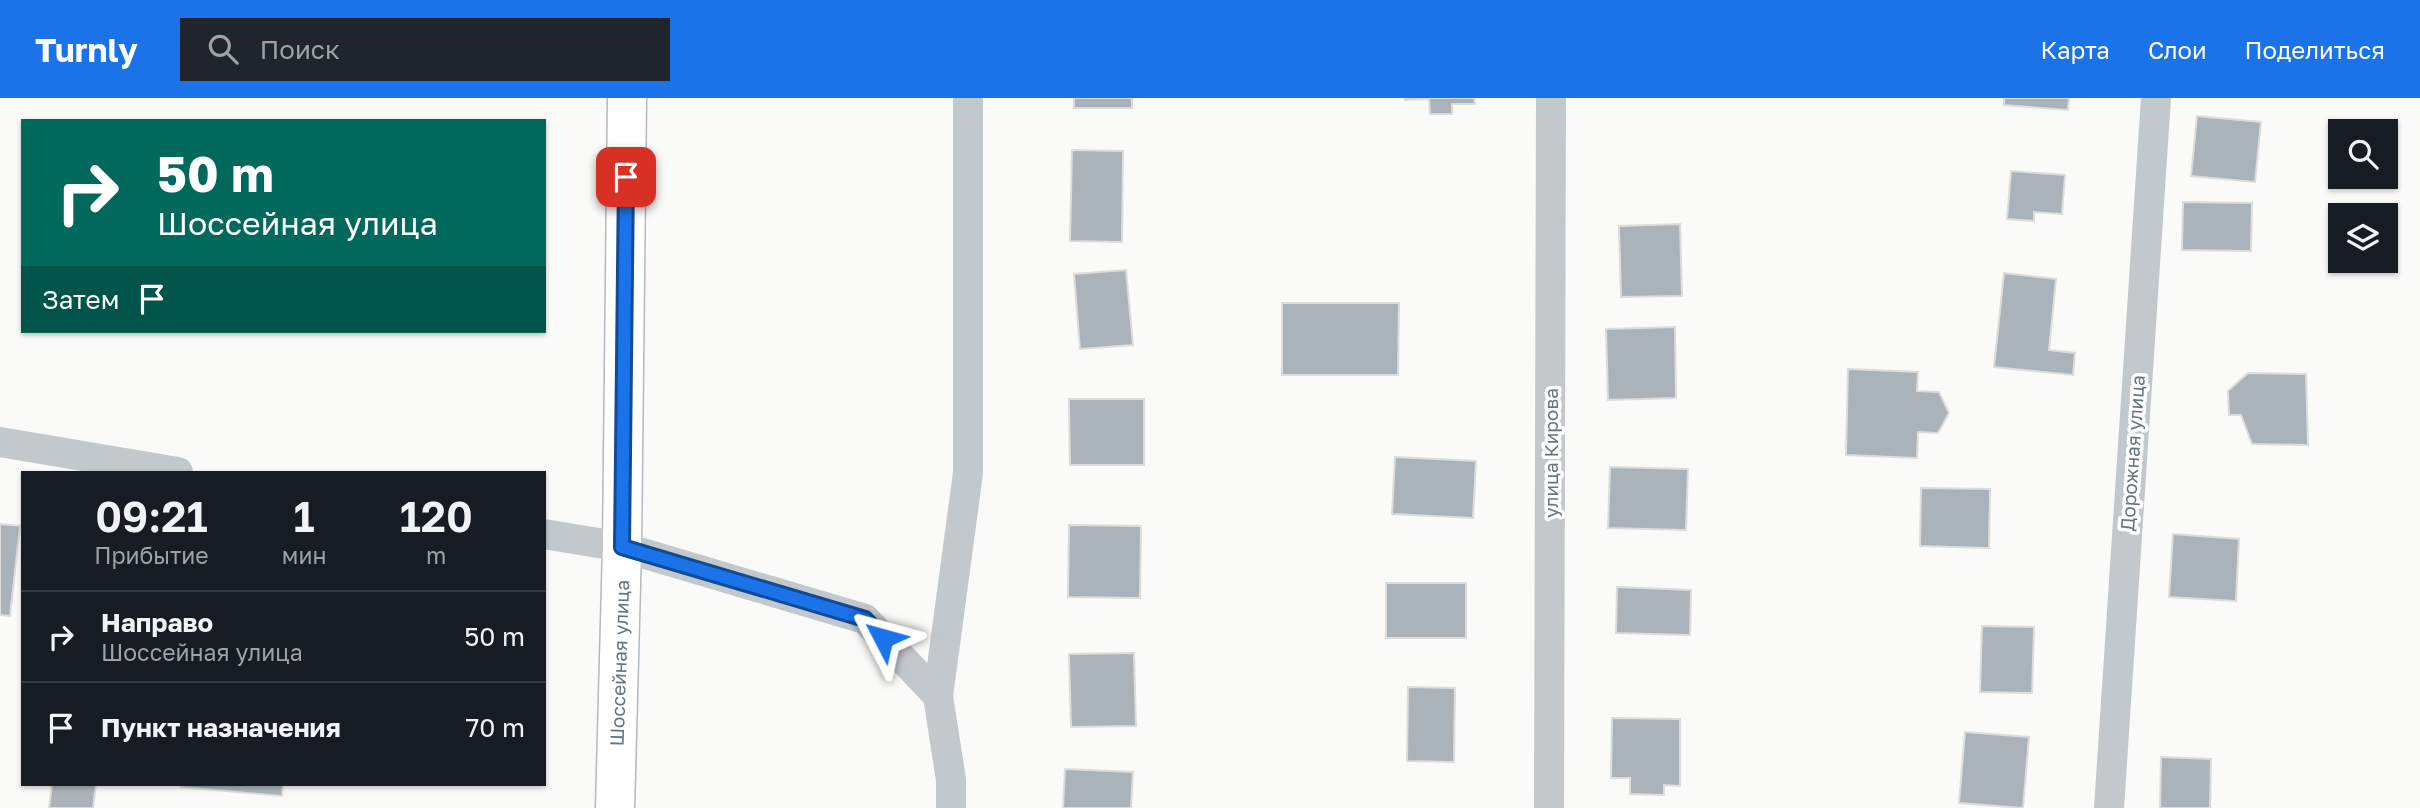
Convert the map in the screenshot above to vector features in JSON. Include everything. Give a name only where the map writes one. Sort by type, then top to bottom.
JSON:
[{"type":"highway","name":"Шоссейная улица","points":[[615,808],[622,547],[627,98]]},
{"type":"street","points":[[951,808],[951,780],[939,696],[968,473],[968,98]]},
{"type":"street","name":"улица Кирова","points":[[1549,808],[1551,98]]},
{"type":"street","name":"Дорожная улица","points":[[2109,808],[2156,98]]},
{"type":"street","points":[[0,442],[172,471]]},
{"type":"street","points":[[546,534],[622,547],[865,619],[939,696]]},
{"type":"building","points":[[1074,98],[1132,98],[1132,108],[1074,108]]},
{"type":"building","points":[[1405,98],[1474,98],[1475,104],[1452,104],[1452,114],[1430,114],[1429,99]]},
{"type":"building","points":[[2004,98],[2069,98],[2068,110],[2004,105]]},
{"type":"building","points":[[2197,116],[2261,122],[2255,182],[2191,176]]},
{"type":"building","points":[[1072,150],[1123,151],[1122,242],[1070,241]]},
{"type":"building","points":[[2011,171],[2065,175],[2062,214],[2034,212],[2034,221],[2007,219]]},
{"type":"building","points":[[2183,202],[2252,203],[2251,251],[2182,250]]},
{"type":"building","points":[[1680,224],[1682,296],[1621,297],[1619,226]]},
{"type":"building","points":[[1126,270],[1133,345],[1080,349],[1074,274]]},
{"type":"building","points":[[2004,273],[2056,279],[2049,350],[2075,353],[2073,375],[1994,367]]},
{"type":"building","points":[[1282,303],[1399,303],[1398,375],[1282,375]]},
{"type":"building","points":[[1675,327],[1676,398],[1608,400],[1606,329]]},
{"type":"building","points":[[1848,369],[1918,372],[1917,391],[1939,392],[1949,413],[1938,433],[1918,432],[1917,458],[1846,455]]},
{"type":"building","points":[[2248,373],[2306,374],[2308,445],[2252,444],[2241,415],[2229,415],[2228,391]]},
{"type":"building","points":[[1069,399],[1144,399],[1144,465],[1070,465]]},
{"type":"building","points":[[1395,457],[1476,461],[1473,518],[1392,514]]},
{"type":"building","points":[[1610,467],[1688,469],[1686,530],[1608,528]]},
{"type":"building","points":[[1921,488],[1990,489],[1989,548],[1920,546]]},
{"type":"building","points":[[0,524],[20,526],[10,616],[0,615]]},
{"type":"building","points":[[1069,525],[1141,526],[1140,598],[1068,597]]},
{"type":"building","points":[[2173,534],[2239,539],[2236,601],[2169,597]]},
{"type":"building","points":[[1386,583],[1466,583],[1466,638],[1386,638]]},
{"type":"building","points":[[1617,587],[1691,590],[1690,635],[1616,633]]},
{"type":"building","points":[[1982,626],[2034,627],[2032,693],[1980,692]]},
{"type":"building","points":[[1134,653],[1136,726],[1071,727],[1069,654]]},
{"type":"building","points":[[1408,687],[1455,688],[1454,762],[1407,761]]},
{"type":"building","points":[[1612,718],[1680,719],[1680,786],[1664,785],[1664,795],[1630,794],[1630,778],[1611,778]]},
{"type":"building","points":[[1965,732],[2029,737],[2023,808],[1959,803]]},
{"type":"building","points":[[2161,757],[2211,759],[2210,808],[2160,808]]},
{"type":"building","points":[[1065,769],[1133,772],[1131,808],[1063,808]]},
{"type":"building","points":[[52,786],[96,786],[93,808],[49,808]]},
{"type":"building","points":[[181,786],[283,786],[282,796]]},
{"type":"route","points":[[626,177],[622,547],[865,619],[883,638]]}]
